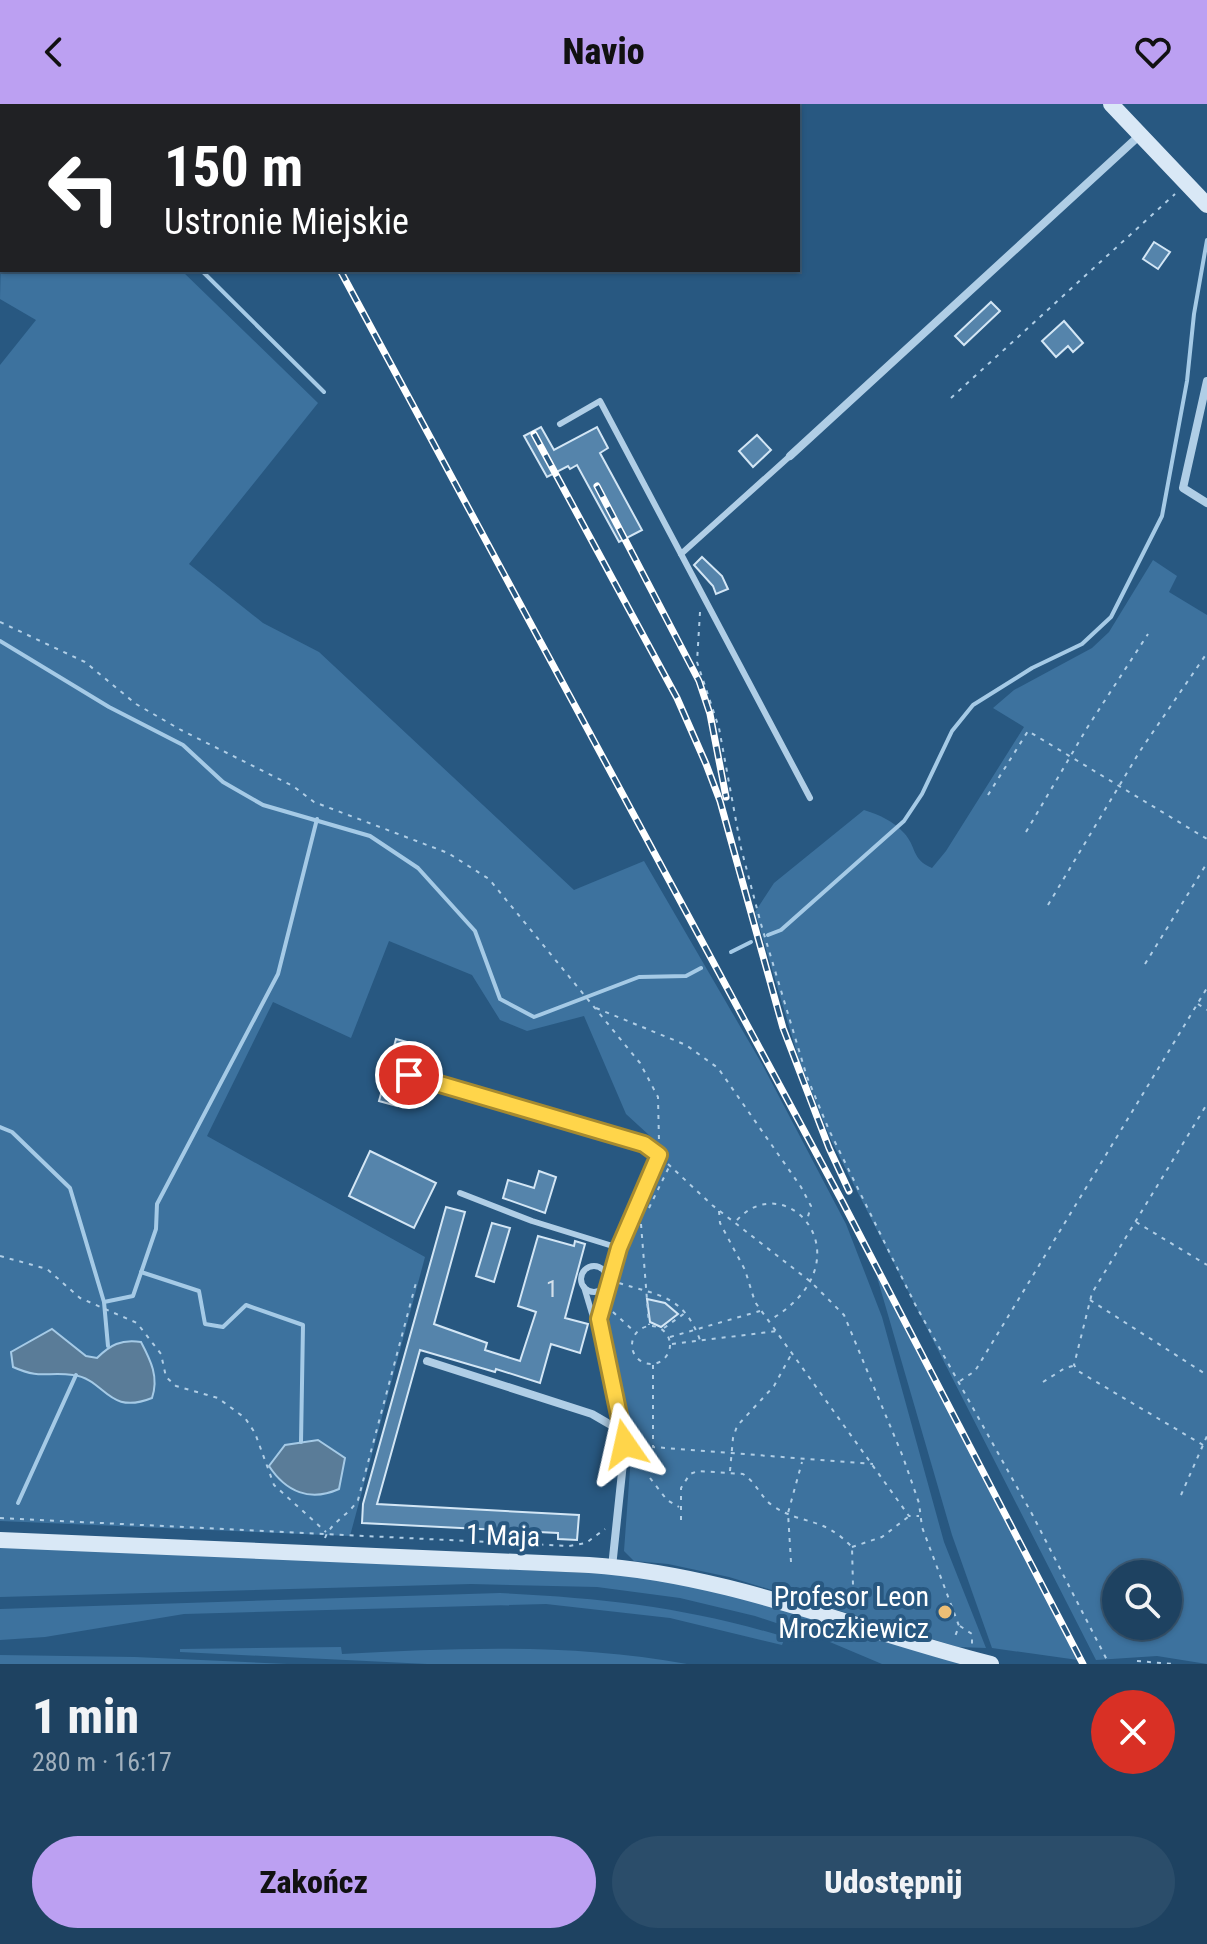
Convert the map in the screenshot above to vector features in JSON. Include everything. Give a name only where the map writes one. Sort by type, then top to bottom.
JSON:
[{"type":"street","points":[[1111,104],[1207,205]]},
{"type":"street","points":[[790,456],[1141,135]]},
{"type":"street","points":[[1207,381],[1183,488],[1207,503]]},
{"type":"street","points":[[612,1567],[625,1444],[599,1326],[607,1281],[659,1155]]},
{"type":"street","points":[[427,1361],[592,1414],[623,1433]]},
{"type":"street","name":"1 Maja","points":[[0,1540],[667,1572],[726,1585],[991,1664]]},
{"type":"lane","points":[[560,424],[600,401],[810,798]]},
{"type":"lane","points":[[681,554],[790,456]]},
{"type":"lane","points":[[409,1075],[644,1144],[659,1155]]},
{"type":"lane","points":[[460,1193],[532,1221],[619,1248]]},
{"type":"lane","points":[[584,1287],[591,1292],[599,1291],[607,1281],[603,1270],[591,1266],[582,1275],[584,1287],[603,1348]]},
{"type":"path","points":[[951,398],[1186,183]]},
{"type":"path","points":[[701,591],[697,662],[719,728],[741,848],[791,1033],[829,1130],[915,1304],[1108,1662]]},
{"type":"path","points":[[0,622],[85,662],[136,704],[293,786],[314,802],[448,853],[489,879],[640,1063],[658,1097],[659,1155],[720,1210],[811,1282],[844,1315],[903,1457],[919,1503],[919,1516],[959,1626],[972,1634],[972,1648]]},
{"type":"path","points":[[1026,832],[1087,728],[1148,634]]},
{"type":"path","points":[[1048,905],[1140,751],[1207,653]]},
{"type":"path","points":[[988,795],[1028,731],[1207,839]]},
{"type":"path","points":[[1145,964],[1207,863]]},
{"type":"path","points":[[959,1382],[975,1371],[1207,988]]},
{"type":"path","points":[[1198,1003],[1207,1010]]},
{"type":"path","points":[[592,1006],[686,1045],[718,1068],[801,1187],[811,1206],[807,1220]]},
{"type":"path","points":[[1203,1445],[1078,1371],[1074,1365],[1090,1300],[1207,1104]]},
{"type":"path","points":[[647,1213],[670,1166]]},
{"type":"path","points":[[736,1221],[753,1208],[778,1205],[795,1210],[807,1220],[817,1247],[811,1282],[798,1301],[769,1321]]},
{"type":"path","points":[[720,1210],[720,1223],[745,1270],[755,1302],[909,1516]]},
{"type":"path","points":[[1136,1221],[1207,1265]]},
{"type":"path","points":[[641,1224],[649,1325]]},
{"type":"path","points":[[0,1256],[47,1269],[80,1298],[137,1323],[161,1354],[166,1377],[176,1386],[218,1398],[245,1418],[255,1433],[274,1485],[326,1533]]},
{"type":"path","points":[[321,1554],[326,1533],[352,1510],[358,1500],[417,1279]]},
{"type":"path","points":[[607,1281],[673,1299],[686,1312],[700,1340]]},
{"type":"path","points":[[1090,1300],[1207,1375]]},
{"type":"path","points":[[602,1301],[636,1333]]},
{"type":"path","points":[[669,1337],[761,1311]]},
{"type":"path","points":[[663,1329],[686,1312]]},
{"type":"path","points":[[649,1325],[662,1328],[671,1344],[667,1356],[653,1365],[643,1363],[633,1354],[632,1340],[636,1333],[649,1325]]},
{"type":"path","points":[[671,1344],[777,1331]]},
{"type":"path","points":[[730,1472],[737,1426],[774,1386],[792,1352]]},
{"type":"path","points":[[653,1365],[653,1447],[874,1464]]},
{"type":"path","points":[[1043,1382],[1074,1365]]},
{"type":"path","points":[[1181,1495],[1207,1436]]},
{"type":"path","points":[[791,1562],[788,1513],[802,1459]]},
{"type":"path","points":[[681,1520],[681,1488],[690,1474],[698,1471],[730,1472],[751,1479],[768,1503],[788,1513],[820,1522],[852,1547]]},
{"type":"path","points":[[650,1478],[667,1500],[680,1507]]},
{"type":"path","points":[[852,1547],[882,1537],[909,1516],[919,1516]]},
{"type":"path","points":[[0,1518],[569,1546],[586,1543],[605,1529],[616,1528]]},
{"type":"path","points":[[852,1547],[853,1586]]},
{"type":"path","points":[[953,1643],[959,1626]]},
{"type":"path","points":[[1137,1661],[1173,1664]]},
{"type":"shaded area","points":[[1,272],[183,272],[318,403],[189,564],[263,623],[319,652],[574,890],[644,861],[762,1064],[846,1224],[882,1317],[944,1542],[986,1648],[958,1647],[729,1577],[668,1564],[634,1561],[624,1551],[632,1442],[607,1330],[624,1256],[667,1158],[662,1147],[626,1114],[584,1016],[527,1031],[500,1020],[472,975],[389,941],[351,1038],[273,1002],[207,1136],[425,1257],[350,1536],[0,1521],[0,365],[36,320],[0,299]]},
{"type":"shaded area","points":[[1153,560],[1177,576],[1169,592],[1207,615],[1207,1664],[1157,1656],[1096,1660],[830,1138],[799,1060],[755,912],[774,883],[864,810],[900,829],[917,857],[932,868],[946,851],[1024,727],[993,708],[1014,690],[1092,648],[1109,632]]},
{"type":"shaded area","points":[[879,1276],[1078,1660],[992,1648],[952,1535]]},
{"type":"shaded area","points":[[52,1329],[86,1356],[97,1358],[116,1344],[141,1342],[154,1376],[152,1398],[125,1403],[84,1378],[31,1373],[13,1367],[11,1352]]},
{"type":"shaded area","points":[[318,1440],[345,1458],[339,1489],[318,1495],[300,1492],[283,1482],[269,1466],[285,1445]]},
{"type":"shaded area","points":[[0,1546],[631,1575],[724,1592],[966,1664],[882,1664],[818,1637],[755,1616],[680,1598],[597,1587],[471,1584],[0,1597]]},
{"type":"shaded area","points":[[500,1593],[574,1598],[678,1611],[785,1637],[782,1645],[670,1618],[546,1604],[184,1614],[45,1637],[0,1640],[0,1609]]},
{"type":"shaded area","points":[[341,1647],[342,1654],[472,1649],[557,1650],[687,1664],[427,1664],[180,1652],[180,1649]]},
{"type":"shaded area","points":[[0,1655],[135,1657],[287,1664],[0,1664]]},
{"type":"building","points":[[1154,242],[1170,252],[1158,269],[1143,259]]},
{"type":"building","points":[[991,302],[1000,311],[964,345],[955,336]]},
{"type":"building","points":[[1064,321],[1083,343],[1073,352],[1068,346],[1056,357],[1042,341]]},
{"type":"building","points":[[541,427],[554,450],[597,427],[608,448],[600,453],[642,530],[619,542],[577,465],[570,469],[568,466],[547,477],[524,436]]},
{"type":"building","points":[[757,435],[771,450],[753,467],[739,451]]},
{"type":"building","points":[[702,557],[722,576],[728,589],[716,594],[713,586],[694,565]]},
{"type":"building","points":[[396,1039],[414,1044],[403,1074],[397,1106],[379,1101]]},
{"type":"building","points":[[370,1151],[436,1183],[414,1228],[349,1196]]},
{"type":"building","points":[[539,1171],[556,1177],[545,1213],[503,1198],[508,1180],[534,1188]]},
{"type":"building","points":[[446,1207],[465,1212],[434,1324],[487,1343],[485,1350],[520,1361],[536,1312],[518,1306],[538,1236],[574,1246],[575,1241],[585,1244],[565,1318],[588,1324],[580,1353],[551,1344],[540,1383],[420,1350],[377,1504],[579,1515],[577,1540],[558,1539],[558,1533],[362,1523],[363,1504]]},
{"type":"building","points":[[492,1223],[510,1228],[494,1282],[476,1276]]},
{"type":"building","points":[[647,1299],[665,1303],[678,1314],[661,1327],[650,1322]]},
{"type":"waterway","points":[[768,935],[781,930],[904,821],[922,794],[952,731],[973,705],[1032,668],[1082,644],[1111,617],[1162,516],[1187,381],[1194,314],[1207,240]]},
{"type":"waterway","points":[[203,272],[324,392]]},
{"type":"waterway","points":[[0,641],[109,707],[183,745],[223,782],[263,805],[370,836],[418,868],[475,931],[500,999],[534,1017],[639,977],[686,976],[701,968]]},
{"type":"waterway","points":[[108,1346],[104,1302],[133,1296],[156,1229],[157,1204],[278,974],[317,819]]},
{"type":"waterway","points":[[731,952],[751,942]]},
{"type":"waterway","points":[[0,1127],[12,1132],[70,1188],[104,1302]]},
{"type":"waterway","points":[[141,1272],[199,1291],[205,1324],[223,1327],[246,1305],[303,1325],[301,1442]]},
{"type":"waterway","points":[[18,1503],[76,1375]]},
{"type":"railway","points":[[341,272],[842,1201],[1083,1664]]},
{"type":"railway","points":[[534,434],[677,698],[706,764],[720,801],[783,1028],[849,1191]]},
{"type":"railway","points":[[597,486],[699,681],[710,714],[726,797]]},
{"type":"place","name":"Profesor Leon Mroczkiewicz","points":[[945,1612]]},
{"type":"route","points":[[409,1075],[644,1144],[659,1155],[619,1248],[607,1281],[599,1319],[601,1341],[625,1444]]}]
